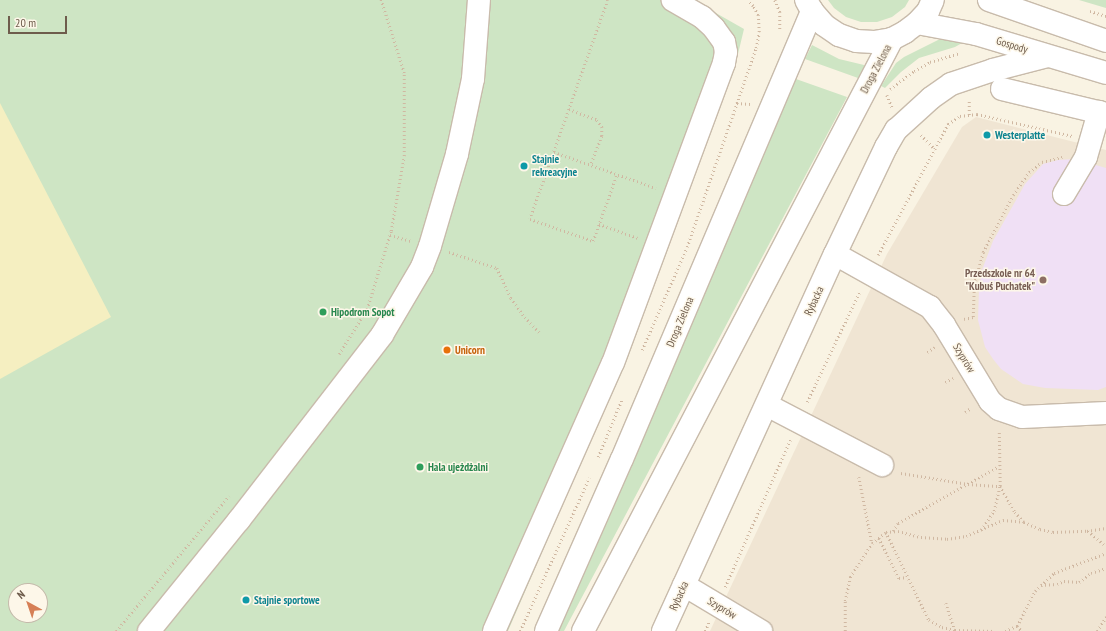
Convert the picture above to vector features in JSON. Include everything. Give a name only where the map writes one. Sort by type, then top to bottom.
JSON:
[{"type":"street","points":[[149,631],[239,520],[382,335],[422,267],[430,246],[457,154],[473,79],[479,0]]},
{"type":"street","points":[[494,631],[613,363],[724,63],[726,52],[724,42],[714,28],[702,17],[673,0]]},
{"type":"street","points":[[809,6],[824,25],[839,35],[856,41],[874,42],[892,38],[905,32],[917,23],[928,11],[932,0]]},
{"type":"street","points":[[988,0],[1106,41]]},
{"type":"street","name":"Droga Zielona","points":[[546,631],[622,459],[809,6]]},
{"type":"street","name":"Gospody","points":[[917,23],[976,34],[1106,74]]},
{"type":"street","name":"Droga Zielona","points":[[583,631],[892,38]]},
{"type":"street","name":"Rybacka","points":[[663,631],[835,254],[886,147],[896,130],[912,113],[951,84],[993,70],[1047,56]]},
{"type":"street","points":[[1002,89],[1102,113],[1089,149],[1064,194]]},
{"type":"street","name":"Szyprów","points":[[835,254],[930,307],[944,325],[990,401],[999,409],[1022,418],[1106,414]]},
{"type":"street","points":[[766,405],[882,464]]},
{"type":"street","name":"Szyprów","points":[[684,585],[762,631]]},
{"type":"path","points":[[338,356],[367,309],[390,235],[404,156],[404,73],[381,0]]},
{"type":"path","points":[[608,0],[530,219],[593,241],[617,174]]},
{"type":"path","points":[[747,0],[753,6],[758,15],[759,32],[756,48]]},
{"type":"path","points":[[775,0],[780,12],[780,32]]},
{"type":"path","points":[[886,92],[914,71],[930,62],[962,53]]},
{"type":"path","points":[[569,109],[598,120],[602,127],[602,136],[591,165]]},
{"type":"path","points":[[705,631],[799,421],[869,272],[948,124],[960,116],[977,114],[1089,149]]},
{"type":"path","points":[[944,325],[973,317],[974,284],[983,252],[1013,195],[1029,172],[1042,162],[1089,149]]},
{"type":"path","points":[[554,152],[675,195]]},
{"type":"path","points":[[599,224],[657,244]]},
{"type":"path","points":[[390,235],[430,246],[497,268],[511,298],[525,317],[540,333]]},
{"type":"path","points":[[980,530],[994,511],[1000,486],[999,424]]},
{"type":"path","points":[[850,448],[857,470],[872,543]]},
{"type":"path","points":[[882,464],[898,472],[968,484],[1000,486]]},
{"type":"path","points":[[892,532],[898,523],[999,466]]},
{"type":"path","points":[[1000,486],[1015,512],[1024,522]]},
{"type":"path","points":[[116,631],[232,493]]},
{"type":"path","points":[[845,631],[845,601],[850,577],[872,543],[886,532],[898,531],[921,537],[947,539],[980,530],[1003,520],[1024,522],[1040,530],[1053,532],[1088,531],[1106,528]]},
{"type":"path","points":[[1088,531],[1106,546]]},
{"type":"path","points":[[886,532],[929,620],[942,628],[955,630],[995,631]]},
{"type":"path","points":[[879,538],[899,578],[907,577]]},
{"type":"path","points":[[1005,631],[1017,626],[1035,591],[1054,573],[1106,553]]},
{"type":"path","points":[[1041,585],[1057,584],[1064,581],[1080,582],[1091,573],[1106,568]]},
{"type":"path","points":[[946,603],[955,630]]},
{"type":"path","points":[[1097,631],[1106,617]]},
{"type":"path","points":[[1017,626],[1022,631]]},
{"type":"shaded area","points":[[976,117],[1106,150],[1106,631],[710,631],[887,254],[962,127]]},
{"type":"shaded area","name":"Przedszkole nr 64 \"Kubuś Puchatek\"","points":[[1075,159],[1106,168],[1106,387],[1098,390],[1045,388],[1023,384],[1001,369],[993,359],[985,347],[978,320],[979,290],[982,270],[993,241],[1025,184],[1043,164],[1058,160]]},
{"type":"green space","name":"Hipodrom Sopot","points":[[0,0],[693,0],[744,29],[738,54],[638,330],[508,631],[0,631]]},
{"type":"green space","points":[[828,0],[909,0],[905,7],[892,17],[877,22],[861,22],[846,17],[834,8]]},
{"type":"green space","points":[[1079,0],[1106,0],[1106,8]]},
{"type":"green space","points":[[947,39],[962,43],[955,47],[919,58],[901,72],[885,88],[881,86],[896,63],[904,57],[938,40]]},
{"type":"green space","points":[[812,45],[839,59],[864,65],[858,78],[805,59]]},
{"type":"green space","points":[[796,79],[847,97],[564,631],[559,631],[616,502]]},
{"type":"sand","points":[[0,103],[111,317],[0,379]]},
{"type":"place","name":"Westerplatte","points":[[987,135]]},
{"type":"place","name":"Stajnie rekreacyjne","points":[[524,166]]},
{"type":"place","name":"Przedszkole nr 64 \"Kubuś Puchatek\"","points":[[1043,280]]},
{"type":"place","name":"Hipodrom Sopot","points":[[323,312]]},
{"type":"place","name":"Unicorn","points":[[447,350]]},
{"type":"place","name":"Hala ujeżdżalni","points":[[420,467]]},
{"type":"place","name":"Stajnie sportowe","points":[[246,600]]}]
